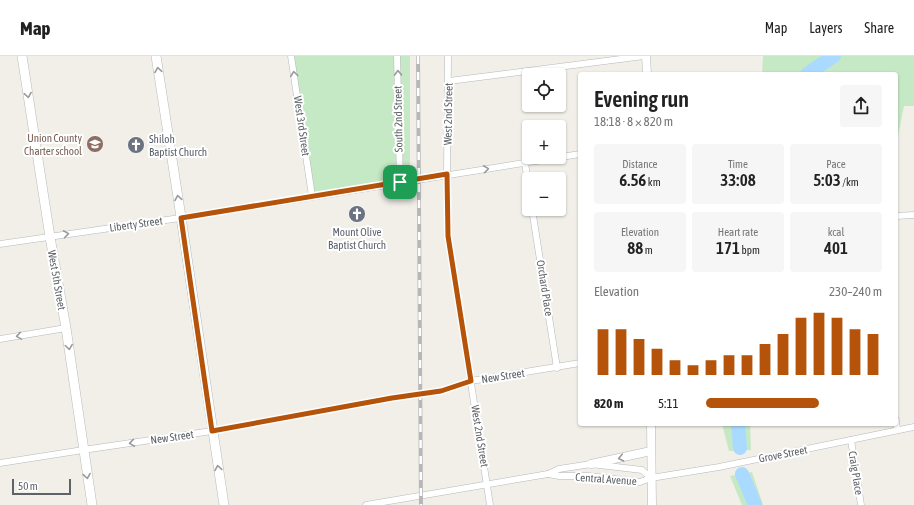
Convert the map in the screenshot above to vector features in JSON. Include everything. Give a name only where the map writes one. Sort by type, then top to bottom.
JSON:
[{"type":"main road","name":"West 5th Street","points":[[22,56],[50,237],[66,328],[92,505]]},
{"type":"main road","points":[[156,56],[224,505]]},
{"type":"street","name":"West 3rd Street","points":[[291,56],[312,196]]},
{"type":"street","name":"South 2nd Street","points":[[397,56],[400,182]]},
{"type":"street","name":"West 2nd Street","points":[[448,56],[448,236],[488,484],[490,505]]},
{"type":"street","points":[[448,80],[645,56],[647,72]]},
{"type":"street","name":"Liberty Street","points":[[566,156],[578,154]]},
{"type":"street","name":"Liberty Street","points":[[0,244],[181,218],[447,174],[522,163]]},
{"type":"street","points":[[898,216],[914,215]]},
{"type":"street","name":"Orchard Place","points":[[533,216],[557,368]]},
{"type":"street","points":[[0,340],[66,328]]},
{"type":"street","name":"New Street","points":[[0,464],[212,431],[386,399],[441,391],[471,381],[578,363]]},
{"type":"street","points":[[651,426],[652,505]]},
{"type":"street","points":[[897,426],[897,430]]},
{"type":"street","name":"Grove Street","points":[[651,478],[727,465],[914,427]]},
{"type":"street","name":"Craig Place","points":[[851,440],[861,505]]},
{"type":"street","points":[[591,464],[651,451]]},
{"type":"street","name":"Central Avenue","points":[[366,505],[548,474],[559,469],[591,464],[642,470],[651,478],[640,482],[589,476],[559,476],[548,474]]},
{"type":"green space","points":[[292,56],[410,56],[410,179],[314,194]]},
{"type":"green space","points":[[763,56],[914,56],[914,106],[904,106],[898,136],[898,72],[762,72]]},
{"type":"green space","points":[[723,426],[750,426],[751,450],[729,451]]},
{"type":"green space","points":[[752,472],[763,505],[742,505],[730,476]]},
{"type":"waterway","points":[[810,72],[834,56]]},
{"type":"waterway","points":[[738,426],[740,448]]},
{"type":"waterway","points":[[742,474],[755,505]]},
{"type":"railway","points":[[418,56],[421,505]]},
{"type":"place","name":"Union County Charter school","points":[[95,144]]},
{"type":"place","name":"Shiloh Baptist Church","points":[[136,145]]},
{"type":"place","name":"Mount Olive Baptist Church","points":[[357,214]]},
{"type":"route","points":[[447,174],[448,236],[471,381],[441,391],[392,398],[212,431],[181,218],[400,182],[447,174]]}]
